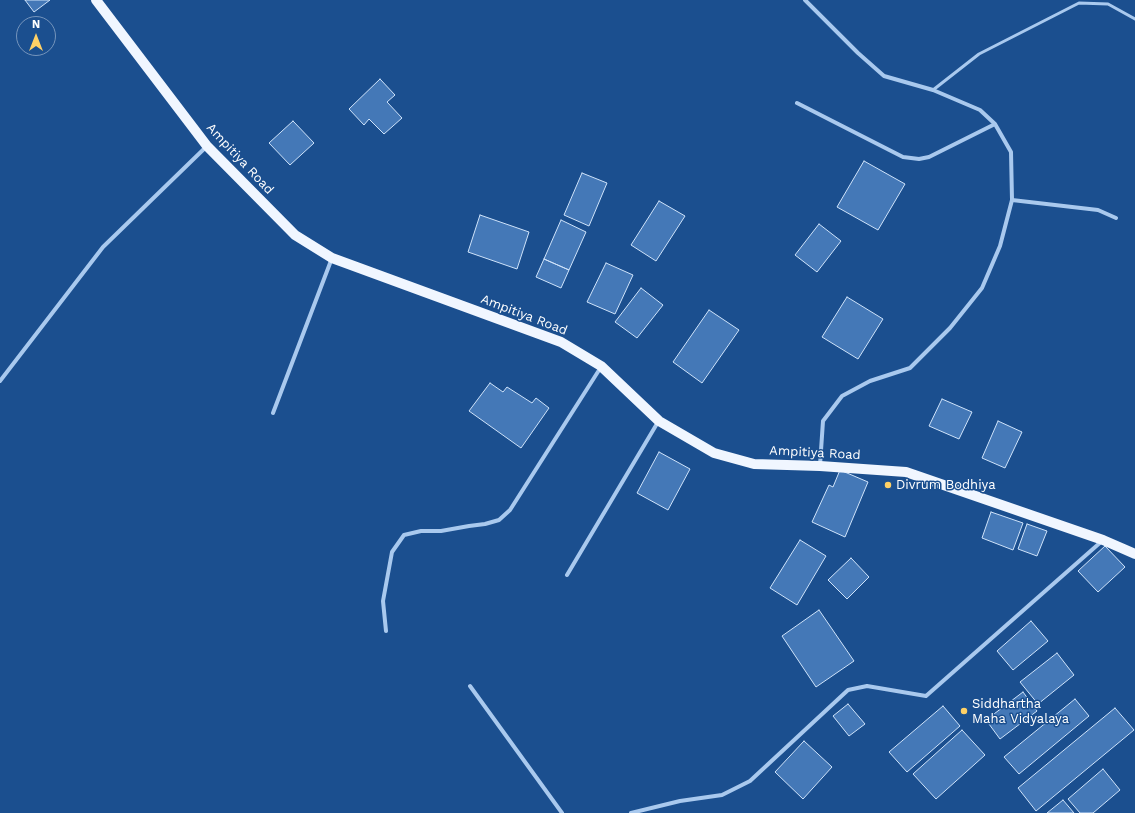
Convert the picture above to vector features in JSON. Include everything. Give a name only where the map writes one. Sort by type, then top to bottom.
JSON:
[{"type":"main road","name":"Ampitiya Road","points":[[96,0],[207,146],[295,235],[332,258],[561,342],[601,366],[659,422],[714,453],[754,464],[820,466],[906,472],[1103,540],[1135,554]]},
{"type":"street","points":[[805,0],[858,53],[884,76],[933,90],[980,110],[995,124],[1011,152],[1012,200],[1000,246],[982,288],[950,328],[910,368],[870,381],[842,396],[823,421],[820,466]]},
{"type":"street","points":[[797,103],[903,157],[919,159],[930,156],[995,124]]},
{"type":"street","points":[[0,381],[103,247],[207,146]]},
{"type":"street","points":[[1012,200],[1098,210],[1116,218]]},
{"type":"street","points":[[273,413],[332,258]]},
{"type":"street","points":[[386,631],[383,601],[392,552],[404,535],[421,531],[441,531],[485,524],[499,520],[510,510],[601,366]]},
{"type":"street","points":[[566,575],[659,422]]},
{"type":"street","points":[[631,813],[680,801],[722,795],[750,780],[848,690],[867,686],[926,696],[1103,540]]},
{"type":"street","points":[[470,686],[562,813]]},
{"type":"lane","points":[[933,90],[979,54],[1079,3],[1108,4],[1135,19]]},
{"type":"building","points":[[25,0],[50,0],[34,12]]},
{"type":"building","points":[[380,79],[395,95],[387,102],[402,118],[384,134],[369,119],[364,125],[349,109]]},
{"type":"building","points":[[293,121],[314,143],[290,165],[269,143]]},
{"type":"building","points":[[864,161],[905,184],[878,230],[837,207]]},
{"type":"building","points":[[582,173],[607,183],[589,226],[564,215]]},
{"type":"building","points":[[659,201],[685,216],[656,261],[631,245]]},
{"type":"building","points":[[480,215],[529,232],[517,269],[468,252]]},
{"type":"building","points":[[561,220],[586,232],[569,270],[544,259]]},
{"type":"building","points":[[819,224],[841,241],[817,272],[795,255]]},
{"type":"building","points":[[544,259],[569,270],[561,288],[536,277]]},
{"type":"building","points":[[606,263],[633,275],[615,314],[587,302]]},
{"type":"building","points":[[641,288],[663,305],[637,338],[615,322]]},
{"type":"building","points":[[847,297],[883,319],[858,359],[822,337]]},
{"type":"building","points":[[709,310],[739,330],[702,383],[673,362]]},
{"type":"building","points":[[490,383],[503,392],[507,387],[532,403],[536,398],[549,408],[521,448],[469,411]]},
{"type":"building","points":[[942,399],[972,412],[959,439],[929,426]]},
{"type":"building","points":[[998,421],[1022,432],[1005,468],[982,458]]},
{"type":"building","points":[[659,452],[690,469],[668,510],[637,493]]},
{"type":"building","points":[[840,470],[868,482],[845,537],[812,522],[829,485],[833,487]]},
{"type":"building","points":[[991,512],[1023,523],[1013,550],[982,538]]},
{"type":"building","points":[[1027,524],[1047,531],[1037,556],[1018,549]]},
{"type":"building","points":[[800,540],[826,556],[797,605],[770,588]]},
{"type":"building","points":[[1105,546],[1125,567],[1098,592],[1078,571]]},
{"type":"building","points":[[851,558],[869,577],[847,599],[828,580]]},
{"type":"building","points":[[819,610],[854,661],[816,687],[782,636]]},
{"type":"building","points":[[1031,621],[1048,641],[1013,670],[997,651]]},
{"type":"building","points":[[1057,653],[1074,675],[1038,704],[1020,682]]},
{"type":"building","points":[[1023,692],[1037,711],[1000,739],[986,720]]},
{"type":"building","points":[[1075,699],[1089,716],[1019,774],[1004,757]]},
{"type":"building","points":[[848,704],[865,724],[849,736],[833,716]]},
{"type":"building","points":[[943,706],[960,726],[907,772],[889,752]]},
{"type":"building","points":[[1115,708],[1134,730],[1036,811],[1018,788]]},
{"type":"building","points":[[962,730],[985,755],[936,799],[913,774]]},
{"type":"building","points":[[804,741],[832,767],[803,799],[775,772]]},
{"type":"building","points":[[1103,769],[1120,790],[1093,813],[1080,813],[1068,799]]},
{"type":"building","points":[[1063,800],[1074,813],[1047,813]]},
{"type":"place","name":"Divrum Bodhiya","points":[[888,485]]},
{"type":"place","name":"Siddhartha Maha Vidyalaya","points":[[964,711]]}]
